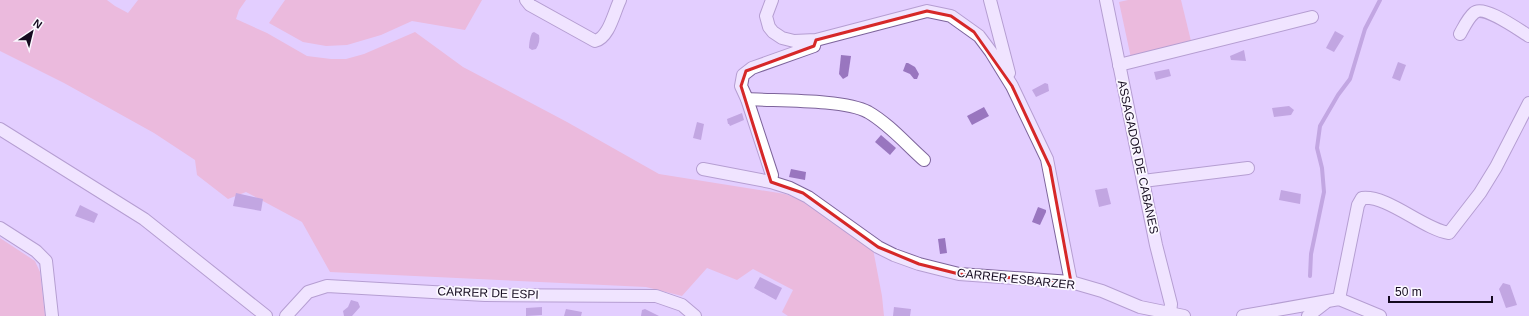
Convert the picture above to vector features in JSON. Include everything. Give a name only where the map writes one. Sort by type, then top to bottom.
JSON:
[{"type":"street","points":[[526,0],[530,5],[590,40],[595,41],[600,40],[605,34],[620,0]]},
{"type":"street","points":[[772,0],[766,16],[767,22],[773,32],[788,40],[816,40],[919,12],[934,11],[951,16],[979,36],[991,52],[1012,86],[1050,167],[1071,282]]},
{"type":"street","points":[[990,0],[1012,86]]},
{"type":"street","name":"ASSAGADOR DE CABANES","points":[[1106,0],[1143,181],[1171,304],[1170,313]]},
{"type":"street","points":[[1460,34],[1474,13],[1481,10],[1490,13],[1529,36]]},
{"type":"street","points":[[1119,65],[1312,17]]},
{"type":"street","points":[[771,182],[772,176],[747,99],[741,86],[741,80],[746,71],[814,46],[816,40]]},
{"type":"street","points":[[747,99],[834,104],[859,108],[880,120],[924,160]]},
{"type":"street","points":[[1308,316],[1333,300],[1358,205],[1362,198],[1368,197],[1387,204],[1450,233],[1480,193],[1496,167],[1529,103]]},
{"type":"street","points":[[0,129],[144,219],[266,316]]},
{"type":"street","points":[[1143,181],[1248,168]]},
{"type":"street","name":"CARRER ESBARZER","points":[[703,169],[771,182],[803,193],[886,251],[919,264],[959,274],[1071,282],[1102,291],[1140,306],[1184,316]]},
{"type":"street","points":[[0,228],[36,251],[46,261],[52,316]]},
{"type":"street","name":"CARRER DE ESPI","points":[[286,316],[308,292],[327,286],[485,295],[656,296],[682,305],[696,316]]},
{"type":"street","points":[[1242,316],[1333,300],[1380,316]]},
{"type":"highlighted area","points":[[927,11],[951,16],[974,32],[1012,86],[1050,167],[1071,282],[959,274],[919,264],[878,247],[803,193],[771,182],[741,86],[746,71],[814,46],[816,40]]},
{"type":"shaded area","points":[[0,0],[107,0],[128,13],[138,0],[246,0],[239,10],[236,19],[267,33],[307,56],[331,59],[346,59],[364,54],[415,32],[463,67],[567,122],[659,174],[785,194],[801,200],[873,249],[882,296],[884,316],[788,316],[782,312],[793,290],[753,269],[737,280],[707,268],[682,296],[646,287],[330,272],[302,222],[246,192],[228,199],[197,175],[195,160],[154,133],[64,83],[0,51]]},
{"type":"shaded area","points":[[285,0],[482,0],[465,30],[412,21],[381,35],[347,45],[326,46],[303,42],[269,23]]},
{"type":"shaded area","points":[[1128,0],[1181,0],[1191,41],[1131,58],[1119,2]]},
{"type":"shaded area","points":[[1335,31],[1344,36],[1334,52],[1326,48]]},
{"type":"shaded area","points":[[534,32],[539,35],[539,44],[536,49],[532,50],[529,48],[529,45],[531,35]]},
{"type":"shaded area","points":[[1244,50],[1246,61],[1231,60],[1230,56]]},
{"type":"shaded area","points":[[841,55],[851,56],[848,76],[843,79],[839,74]]},
{"type":"shaded area","points":[[1398,62],[1406,65],[1400,81],[1392,78]]},
{"type":"shaded area","points":[[906,63],[915,67],[919,74],[917,79],[914,79],[910,74],[903,71]]},
{"type":"shaded area","points":[[1169,69],[1171,76],[1156,80],[1154,72]]},
{"type":"shaded area","points":[[1045,83],[1048,84],[1049,91],[1036,97],[1032,90]]},
{"type":"shaded area","points":[[1289,106],[1294,110],[1291,115],[1274,117],[1272,108]]},
{"type":"shaded area","points":[[984,107],[989,116],[972,125],[967,116]]},
{"type":"shaded area","points":[[742,113],[744,120],[730,126],[728,124],[727,119]]},
{"type":"shaded area","points":[[697,122],[704,124],[701,140],[693,138]]},
{"type":"shaded area","points":[[881,135],[896,148],[890,155],[875,142]]},
{"type":"shaded area","points":[[791,169],[806,172],[805,180],[789,177]]},
{"type":"shaded area","points":[[1107,188],[1111,204],[1099,207],[1095,190]]},
{"type":"shaded area","points":[[1281,190],[1301,194],[1300,204],[1279,200]]},
{"type":"shaded area","points":[[236,193],[263,199],[261,211],[233,206]]},
{"type":"shaded area","points":[[80,205],[98,214],[94,223],[75,216]]},
{"type":"shaded area","points":[[1038,207],[1046,210],[1040,225],[1032,222]]},
{"type":"shaded area","points":[[0,238],[35,261],[40,272],[45,316],[0,316]]},
{"type":"shaded area","points":[[945,238],[947,253],[940,254],[938,239]]},
{"type":"shaded area","points":[[760,277],[782,288],[776,300],[754,288]]},
{"type":"shaded area","points":[[1503,283],[1510,285],[1517,305],[1506,308],[1499,289]]},
{"type":"shaded area","points":[[351,300],[358,302],[360,307],[352,316],[344,316],[343,311],[348,307]]},
{"type":"shaded area","points":[[542,307],[542,315],[526,316],[526,308]]},
{"type":"shaded area","points":[[894,307],[911,309],[910,316],[893,316]]},
{"type":"shaded area","points":[[566,309],[582,312],[581,316],[564,316]]},
{"type":"shaded area","points":[[645,309],[659,316],[641,316],[642,310]]},
{"type":"waterway","points":[[1310,276],[1311,254],[1324,192],[1322,168],[1317,148],[1320,126],[1338,95],[1350,79],[1365,29],[1380,0]]}]
